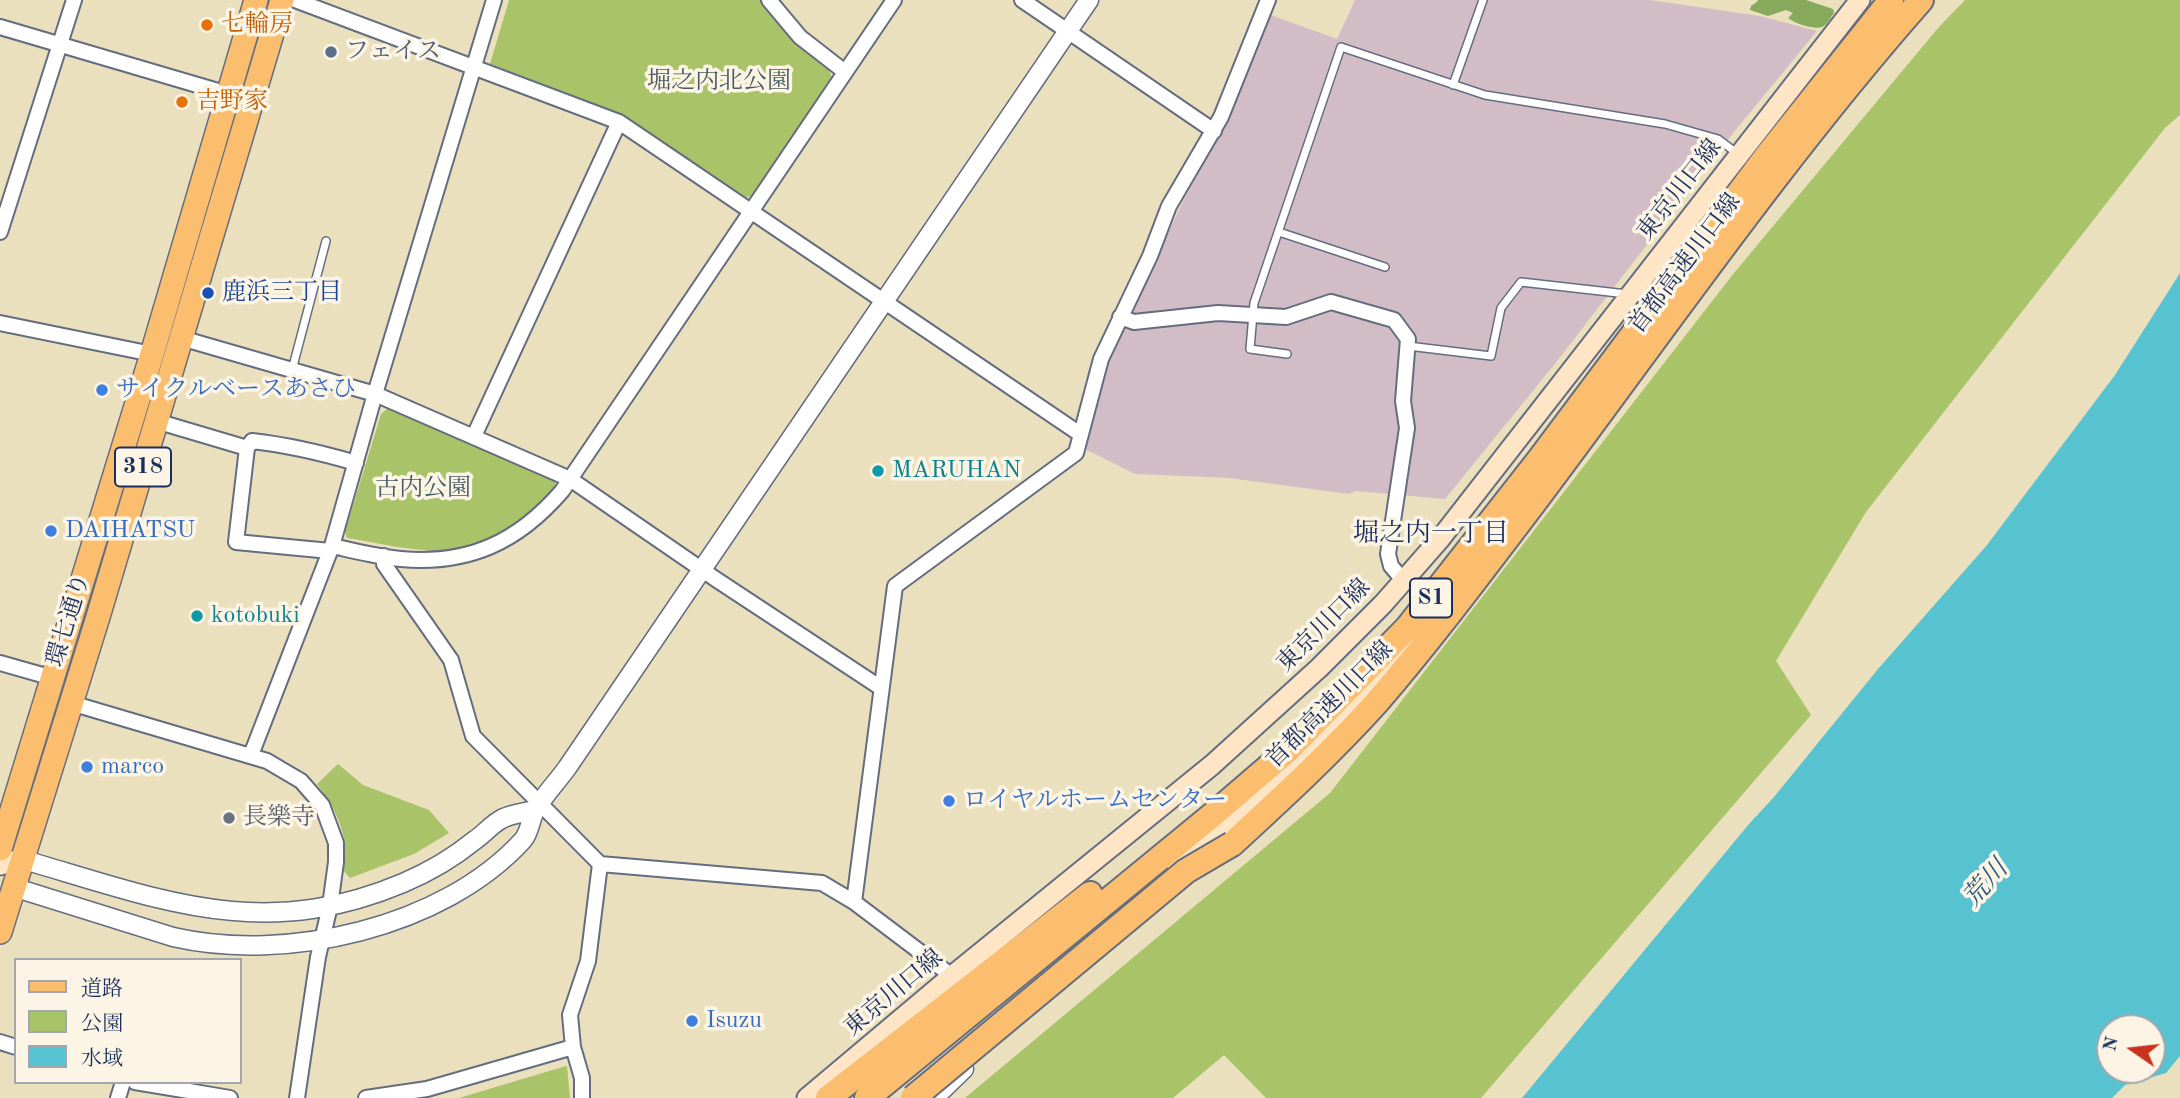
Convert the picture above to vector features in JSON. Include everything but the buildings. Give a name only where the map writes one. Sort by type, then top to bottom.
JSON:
[{"type":"highway","name":"首都高速川口線","points":[[866,1098],[1287,751],[1408,627],[1531,471],[1766,157],[1891,0]]},
{"type":"highway","name":"首都高速川口線","points":[[924,1098],[1232,844],[1301,780],[1375,704],[1439,628],[1722,250],[1884,42],[1921,0]]},
{"type":"highway","points":[[828,1098],[1082,901],[1356,682]]},
{"type":"highway","name":"S1","points":[[913,1098],[1186,871],[1232,844]]},
{"type":"main road","name":"環七通り","points":[[0,849],[152,354],[256,0]]},
{"type":"main road","name":"環七通り","points":[[0,932],[11,862],[71,703],[282,0]]},
{"type":"main road","points":[[900,1098],[1079,952],[1297,763],[1399,655],[1526,497],[1867,42],[1907,0]]},
{"type":"main road","name":"東京川口線","points":[[807,1098],[952,976],[1212,765],[1319,668],[1404,580],[1440,539],[1856,1]]},
{"type":"street","points":[[0,232],[74,0]]},
{"type":"street","points":[[295,0],[619,121],[1080,434]]},
{"type":"street","points":[[250,755],[331,549],[494,0]]},
{"type":"street","points":[[769,0],[800,37],[845,72]]},
{"type":"street","points":[[356,463],[314,451],[252,441],[247,448],[236,541],[331,549],[401,559],[451,558],[500,543],[538,517],[562,491],[894,0]]},
{"type":"street","points":[[1022,0],[1214,131]]},
{"type":"street","points":[[7,880],[196,942],[260,947],[368,930],[429,906],[467,886],[525,837],[538,807],[1089,0]]},
{"type":"street","points":[[854,902],[895,586],[1076,453],[1101,359],[1150,256],[1170,206],[1214,131],[1268,0]]},
{"type":"street","points":[[0,27],[228,93]]},
{"type":"street","points":[[474,436],[619,121]]},
{"type":"street","points":[[1120,317],[1135,321],[1218,313],[1286,317],[1331,302],[1394,320],[1408,339],[1403,401],[1407,428],[1388,554],[1391,566],[1404,580]]},
{"type":"street","points":[[0,323],[152,354]]},
{"type":"street","points":[[181,338],[375,394],[570,479],[881,688]]},
{"type":"street","points":[[156,421],[247,448]]},
{"type":"street","points":[[384,556],[384,564],[451,660],[473,736],[538,807],[600,864],[822,883],[854,902],[952,976]]},
{"type":"street","points":[[0,663],[52,678]]},
{"type":"street","points":[[71,703],[250,755],[285,770],[301,781],[322,805],[336,843],[330,906],[322,939],[296,1098]]},
{"type":"street","points":[[11,862],[207,910],[267,913],[330,906],[361,899],[427,872],[452,858],[501,818],[538,807]]},
{"type":"street","points":[[582,1098],[582,1078],[573,1047],[570,1015],[588,961],[600,864]]},
{"type":"street","points":[[934,1098],[1079,952]]},
{"type":"street","points":[[366,1098],[427,1089],[573,1047]]},
{"type":"street","points":[[147,1084],[230,1098]]},
{"type":"lane","points":[[1453,85],[1483,0]]},
{"type":"lane","points":[[1287,354],[1250,349],[1254,303],[1341,47],[1485,95],[1665,124],[1718,139],[1739,154]]},
{"type":"lane","points":[[1279,232],[1385,267]]},
{"type":"lane","points":[[291,370],[326,241]]},
{"type":"lane","points":[[1408,346],[1492,356],[1501,308],[1521,282],[1628,295]]},
{"type":"shaded area","points":[[1355,0],[1650,0],[1760,16],[1817,31],[1734,132],[1554,365],[1445,499],[1356,491],[1349,494],[1229,478],[1135,474],[1085,449],[1109,360],[1183,201],[1225,126],[1271,15],[1337,39]]},
{"type":"green space","name":"堀之内北公園","points":[[509,0],[760,0],[792,39],[828,67],[832,78],[751,197],[745,197],[623,115],[490,64]]},
{"type":"green space","points":[[1757,0],[1806,0],[1833,9],[1834,13],[1824,26],[1809,27],[1788,18],[1793,13],[1786,10],[1768,16],[1750,10]]},
{"type":"green space","points":[[1965,0],[2180,0],[2180,115],[2165,128],[1866,512],[1776,661],[1811,715],[1481,1098],[1266,1098],[1224,1055],[1173,1098],[965,1098],[1330,793],[1734,273],[1938,28]]},
{"type":"green space","name":"古内公園","points":[[388,408],[554,477],[556,486],[513,524],[480,542],[462,547],[423,550],[347,538],[345,532],[381,414]]},
{"type":"green space","points":[[338,764],[363,785],[429,810],[449,833],[414,854],[350,878],[343,870],[345,847],[340,824],[317,784]]},
{"type":"green space","points":[[566,1066],[570,1098],[459,1098]]},
{"type":"water","name":"荒川","points":[[2180,273],[2180,1056],[2166,1073],[2166,1014],[2096,1014],[2096,1084],[2128,1084],[2112,1098],[1522,1098],[1878,669],[1987,545],[2115,375]]},
{"type":"place","name":"七輪房","points":[[207,25]]},
{"type":"place","name":"フェイス","points":[[331,52]]},
{"type":"place","name":"吉野家","points":[[182,102]]},
{"type":"place","name":"鹿浜三丁目","points":[[208,293]]},
{"type":"place","name":"サイクルベースあさひ","points":[[102,390]]},
{"type":"place","name":"MARUHAN","points":[[878,471]]},
{"type":"place","name":"DAIHATSU","points":[[51,531]]},
{"type":"place","name":"kotobuki","points":[[197,616]]},
{"type":"place","name":"marco","points":[[87,767]]},
{"type":"place","name":"ロイヤルホームセンター","points":[[949,801]]},
{"type":"place","name":"長樂寺","points":[[229,818]]},
{"type":"place","name":"Isuzu","points":[[692,1021]]},
{"type":"district","name":"堀之内一丁目","points":[[1431,534]]}]
